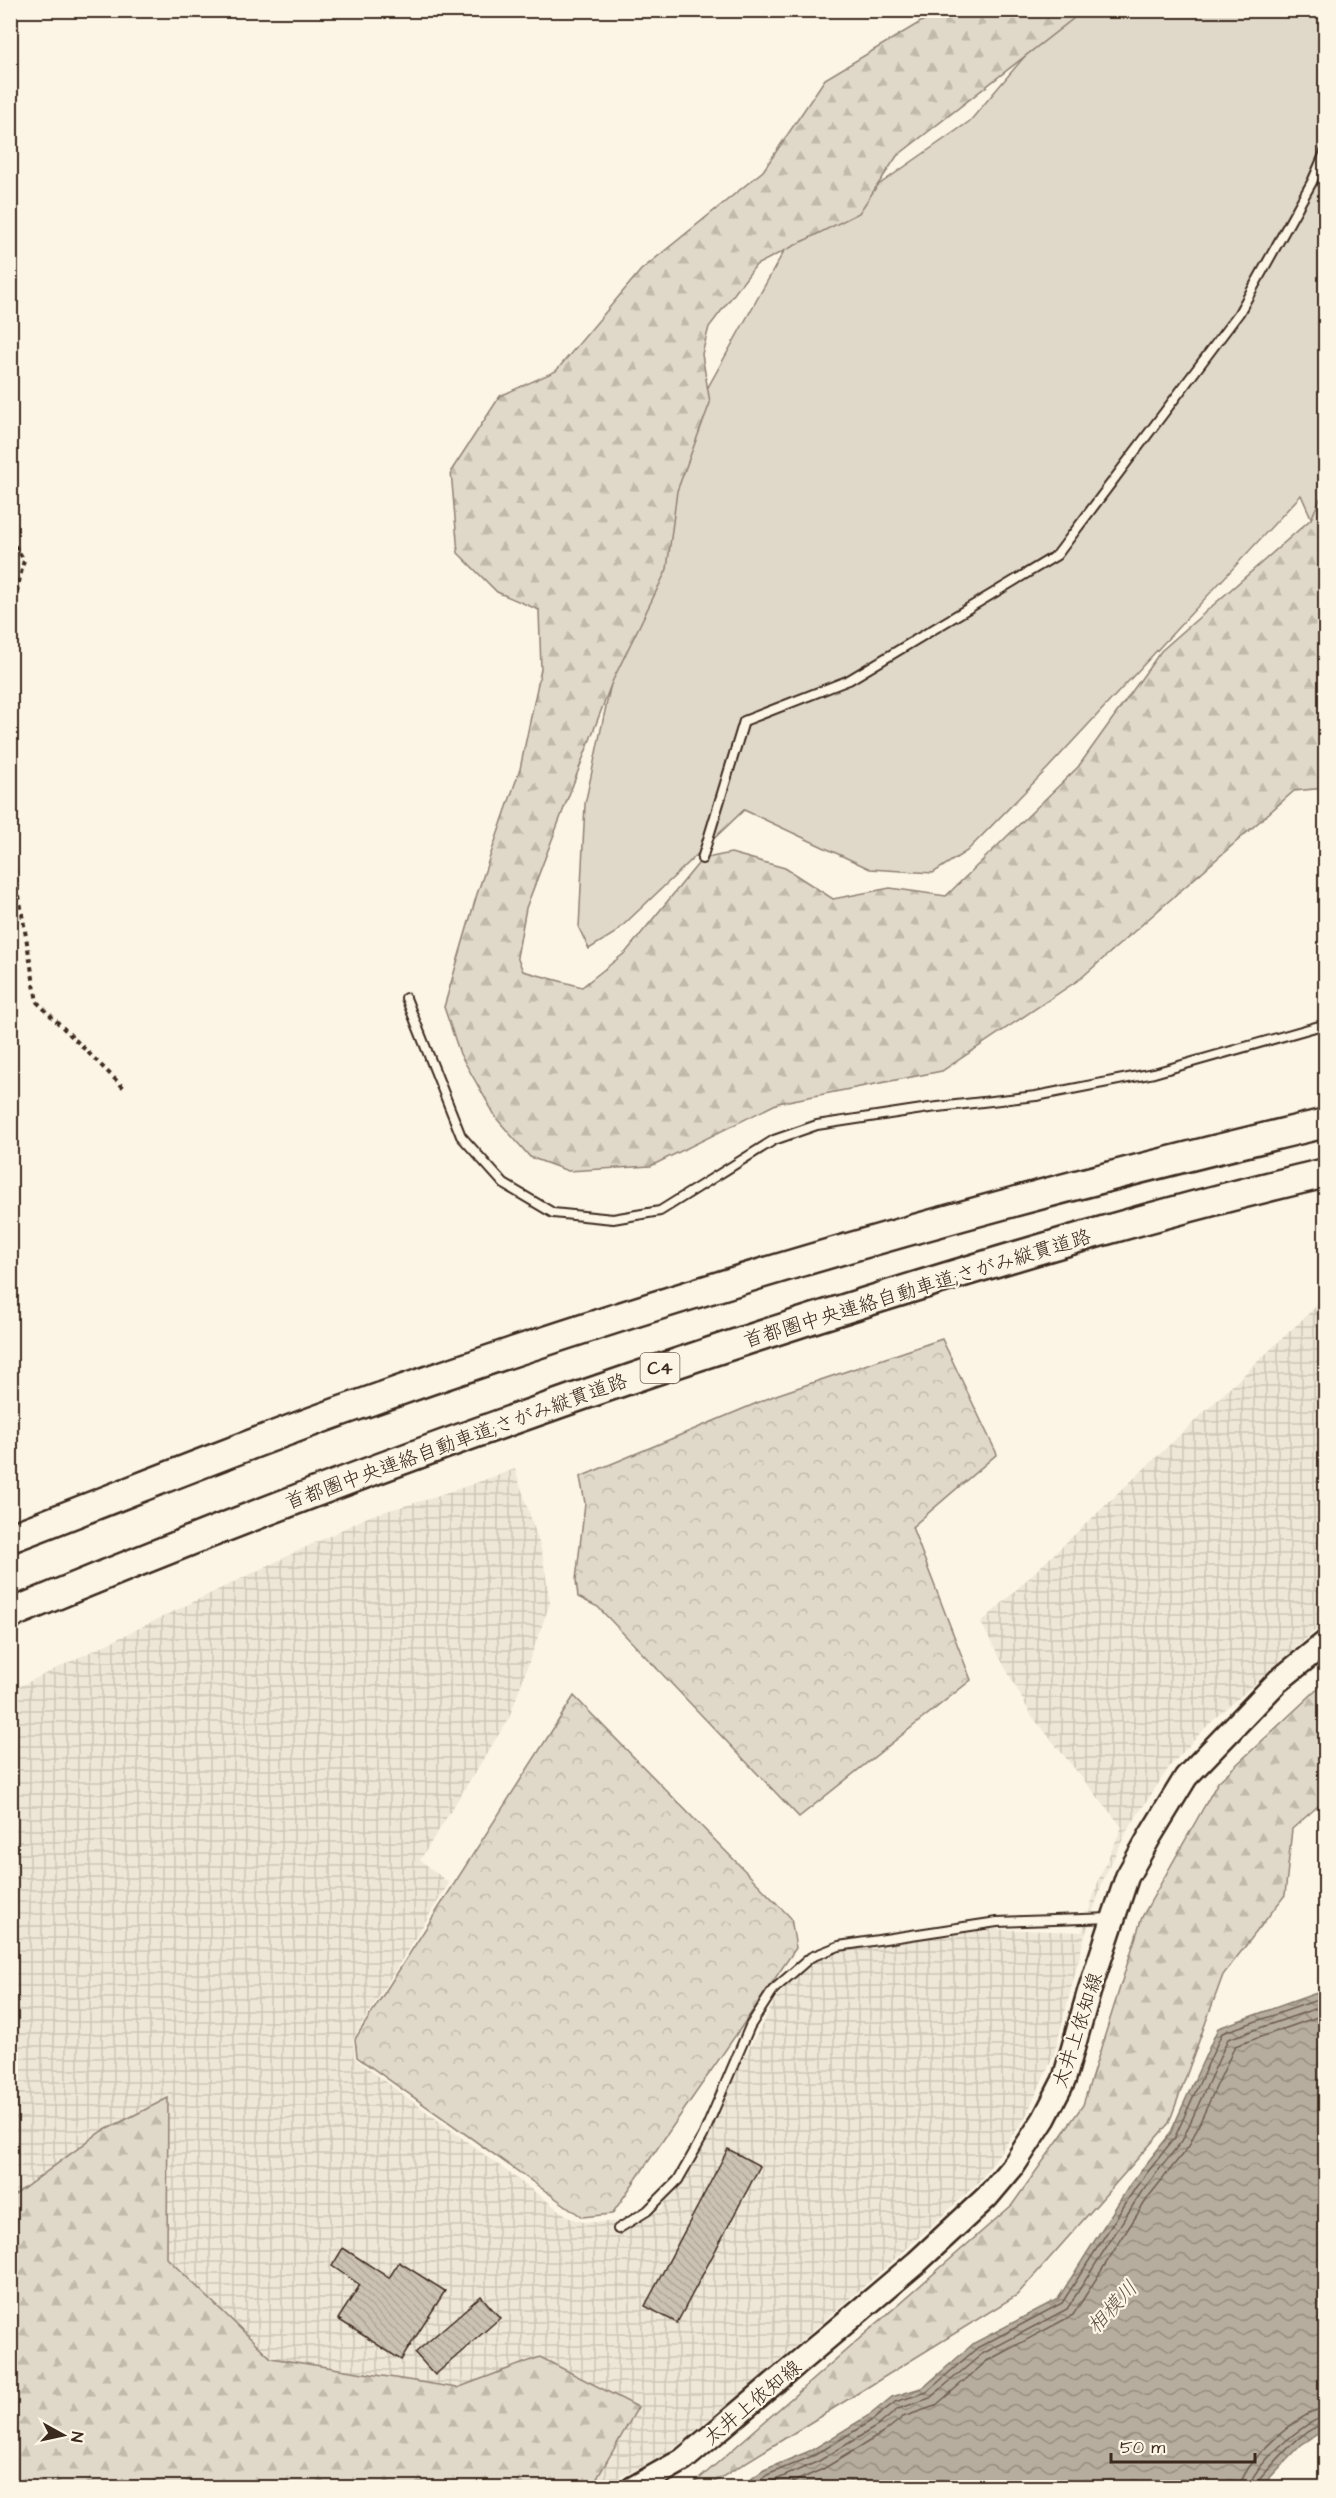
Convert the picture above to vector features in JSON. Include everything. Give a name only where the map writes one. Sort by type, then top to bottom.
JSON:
[{"type":"highway","points":[[10,1538],[346,1410],[739,1281],[1005,1205],[1326,1123]]},
{"type":"highway","name":"首都圏中央連絡自動車道;さがみ縦貫道路","points":[[10,1614],[196,1537],[602,1387],[1003,1260],[1230,1196],[1326,1173]]},
{"type":"main road","name":"太井上依知線","points":[[633,2487],[683,2460],[917,2262],[994,2189],[1014,2165],[1044,2119],[1064,2080],[1089,1992],[1127,1877],[1186,1778],[1278,1681],[1326,1642]]},
{"type":"lane","points":[[702,859],[744,721],[849,680],[1058,555],[1239,313],[1312,182],[1326,150]]},
{"type":"lane","points":[[406,998],[461,1136],[504,1184],[553,1213],[614,1219],[660,1211],[774,1140],[817,1125],[928,1108],[1036,1096],[1154,1073],[1326,1024]]},
{"type":"lane","points":[[618,2229],[647,2211],[678,2180],[703,2136],[750,2026],[773,1990],[811,1957],[839,1946],[997,1922],[1113,1918]]},
{"type":"path","points":[[10,538],[24,560],[10,622]]},
{"type":"path","points":[[10,842],[37,1002],[124,1088]]},
{"type":"shaded area","points":[[1325,1298],[1325,1622],[1209,1724],[1170,1766],[1128,1829],[1104,1878],[1085,1935],[1054,2055],[1024,2120],[979,2182],[761,2376],[666,2455],[600,2487],[77,2487],[11,2434],[10,1691],[372,1515],[436,1497],[515,1469],[542,1552],[550,1603],[509,1718],[420,1860],[449,1883],[353,2039],[354,2058],[570,2218],[583,2222],[638,2222],[662,2208],[778,1995],[808,1965],[838,1951],[990,1929],[1082,1932],[1100,1876],[1122,1827],[1031,1715],[981,1623]]},
{"type":"green space","points":[[939,11],[1083,11],[897,156],[859,213],[756,265],[709,327],[702,354],[710,403],[677,491],[667,569],[612,682],[526,908],[517,957],[523,971],[582,987],[626,952],[702,859],[731,853],[785,868],[833,899],[890,888],[946,896],[1078,767],[1161,651],[1311,519],[1325,488],[1325,788],[1294,791],[1080,979],[942,1071],[778,1103],[651,1166],[568,1171],[530,1157],[497,1119],[460,1054],[444,1007],[477,894],[520,769],[541,669],[539,610],[497,592],[458,553],[451,471],[500,396],[556,371],[641,270],[763,171],[825,79]]},
{"type":"green space","points":[[1063,11],[1325,11],[1325,549],[1301,495],[1048,768],[967,851],[933,873],[870,869],[744,810],[615,933],[589,949],[579,928],[585,804],[626,613],[669,457],[784,251],[970,121]]},
{"type":"green space","points":[[942,1339],[997,1454],[912,1527],[971,1680],[799,1817],[598,1607],[578,1597],[576,1580],[585,1503],[580,1477],[776,1395]]},
{"type":"green space","points":[[1325,1682],[1325,1800],[1292,1829],[1285,1895],[1223,1975],[1169,2123],[1017,2295],[706,2487],[690,2487],[1012,2205],[1083,2105],[1142,1917],[1218,1782]]},
{"type":"green space","points":[[574,1696],[791,1918],[796,1948],[612,2214],[582,2217],[357,2057],[355,2039]]},
{"type":"green space","points":[[168,2098],[167,2258],[271,2358],[457,2388],[540,2357],[638,2407],[592,2487],[11,2487],[11,2198],[99,2133]]},
{"type":"water","name":"相模川","points":[[1325,1990],[1325,2429],[1301,2445],[1261,2487],[740,2487],[764,2470],[812,2450],[871,2414],[892,2397],[924,2387],[974,2343],[1058,2299],[1131,2183],[1170,2134],[1218,2028]]},
{"type":"building","points":[[728,2149],[760,2166],[677,2323],[645,2306]]},
{"type":"building","points":[[343,2248],[389,2278],[399,2262],[445,2291],[401,2360],[338,2319],[360,2285],[332,2266]]},
{"type":"building","points":[[481,2296],[500,2318],[435,2375],[415,2353]]}]
